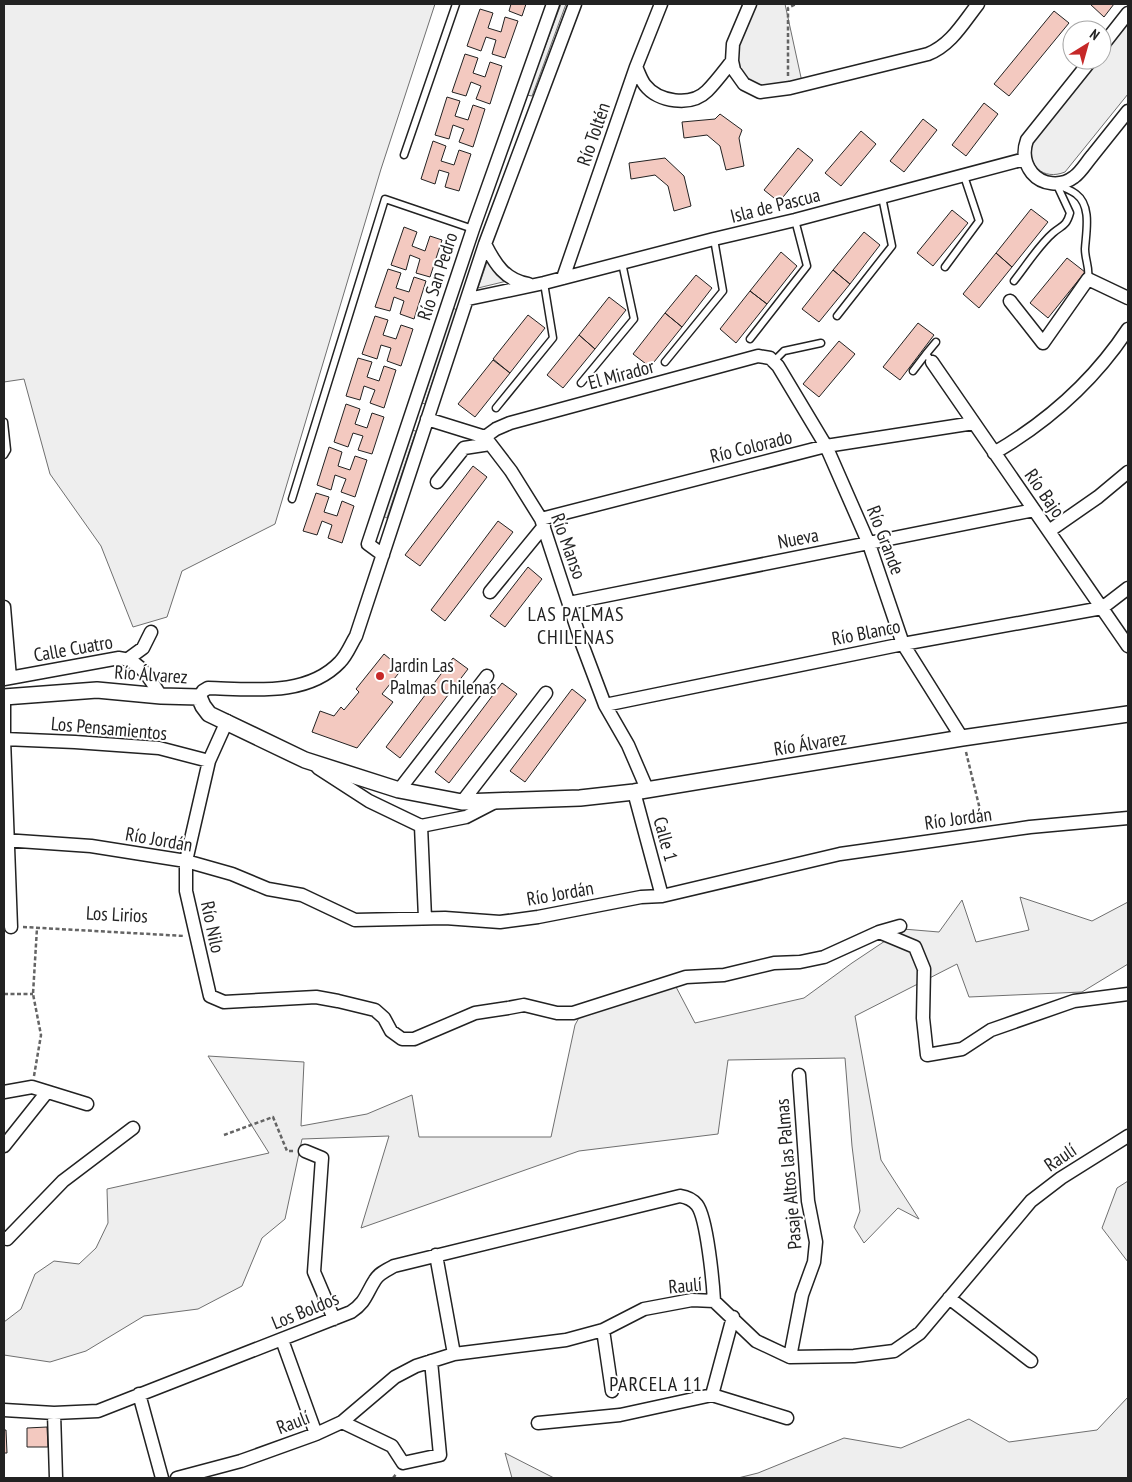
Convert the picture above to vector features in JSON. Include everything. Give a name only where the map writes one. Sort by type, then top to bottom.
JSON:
[{"type":"street","name":"Río San Pedro","points":[[382,555],[368,544],[472,229],[553,4]]},
{"type":"street","name":"Río San Pedro","points":[[200,697],[202,691],[208,688],[280,689],[310,682],[327,673],[341,662],[356,636],[426,419],[487,239],[575,4]]},
{"type":"street","name":"Río Toltén","points":[[563,278],[636,67],[661,4]]},
{"type":"street","points":[[750,4],[733,44],[732,61],[738,77],[752,89],[760,92],[790,88],[935,52],[950,41],[978,4]]},
{"type":"street","points":[[1112,33],[1128,13]]},
{"type":"street","points":[[636,67],[645,85],[660,97],[675,100],[692,99],[706,92],[732,61]]},
{"type":"street","points":[[1083,70],[1026,140],[1024,146],[1025,159],[1028,167],[1037,177],[1049,183],[1056,183],[1076,176],[1128,111]]},
{"type":"street","name":"Isla de Pascua","points":[[468,299],[563,278],[795,220],[1025,159]]},
{"type":"street","points":[[472,229],[487,239],[493,260],[512,280],[538,284]]},
{"type":"street","points":[[1010,302],[1043,342],[1088,279],[1128,298]]},
{"type":"street","points":[[994,453],[1033,428],[1072,398],[1104,362],[1128,330]]},
{"type":"street","name":"El Mirador","points":[[487,441],[496,429],[510,423],[758,356],[772,359]]},
{"type":"street","name":"Río Bajo","points":[[929,358],[1128,646]]},
{"type":"street","name":"Río Grande","points":[[772,359],[826,446],[869,544],[903,644],[962,738]]},
{"type":"street","points":[[426,419],[487,441]]},
{"type":"street","name":"Río Colorado","points":[[542,522],[826,446],[974,423]]},
{"type":"street","points":[[438,482],[464,448],[487,441]]},
{"type":"street","name":"Río Manso","points":[[487,441],[511,471],[542,522],[582,644],[605,704],[628,745],[641,790]]},
{"type":"street","points":[[1049,531],[1098,497],[1128,472]]},
{"type":"street","name":"Nueva","points":[[569,602],[1034,510]]},
{"type":"street","points":[[490,592],[542,522]]},
{"type":"street","name":"Río Blanco","points":[[605,704],[903,644],[1102,608],[1128,588]]},
{"type":"street","points":[[4,607],[7,678]]},
{"type":"street","points":[[128,659],[143,648],[151,632]]},
{"type":"street","name":"Calle Cuatro","points":[[7,678],[119,658],[128,659],[136,662],[161,696]]},
{"type":"street","points":[[399,790],[487,676]]},
{"type":"street","name":"Río Álvarez","points":[[4,697],[97,690],[161,696],[200,697],[203,706],[209,714],[306,760],[369,801],[421,826],[466,817],[497,801]]},
{"type":"street","points":[[462,802],[546,693]]},
{"type":"street","points":[[4,697],[6,840],[11,927]]},
{"type":"street","name":"Río Álvarez","points":[[306,760],[399,790],[462,802],[580,798],[1128,714]]},
{"type":"street","name":"Río Nilo","points":[[227,721],[210,761],[186,861],[186,890],[210,996],[224,1002],[316,997],[375,1010],[384,1018],[390,1031],[402,1039],[414,1039],[475,1013],[524,1005],[557,1013],[573,1013],[686,977],[724,975],[774,963],[800,962],[824,958],[879,932]]},
{"type":"street","name":"Los Pensamientos","points":[[4,739],[159,748],[210,761]]},
{"type":"street","name":"Calle 1","points":[[641,790],[662,896]]},
{"type":"street","name":"Río Jordán","points":[[6,840],[91,846],[186,861],[232,874],[268,889],[302,895],[355,920],[425,918],[500,922],[538,917],[641,897],[662,896],[840,854],[1030,827],[1128,818]]},
{"type":"street","points":[[421,826],[425,918]]},
{"type":"street","points":[[879,932],[900,926]]},
{"type":"street","points":[[879,932],[915,947],[924,970],[923,1018],[927,1055],[962,1049],[991,1030],[1074,1001],[1128,994]]},
{"type":"street","name":"Pasaje Altos las Palmas","points":[[790,1357],[802,1295],[814,1262],[816,1242],[808,1201],[799,1075]]},
{"type":"street","points":[[4,1092],[32,1087],[87,1104]]},
{"type":"street","points":[[4,1146],[47,1092]]},
{"type":"street","points":[[5,1239],[63,1181],[132,1128]]},
{"type":"street","name":"Raulí","points":[[178,1478],[194,1476],[241,1461],[316,1434],[342,1422],[395,1376],[416,1366],[454,1354],[566,1340],[603,1330],[644,1309],[692,1300],[714,1301],[733,1317],[756,1341],[790,1357],[854,1356],[894,1351],[920,1332],[1031,1201],[1061,1178],[1128,1136]]},
{"type":"street","points":[[305,1152],[322,1158],[314,1272],[334,1319]]},
{"type":"street","name":"Los Boldos","points":[[4,1410],[54,1413],[98,1411],[351,1312],[358,1308],[365,1300],[375,1279],[384,1271],[394,1266],[680,1196],[692,1200],[700,1211],[712,1270],[714,1301]]},
{"type":"street","points":[[436,1255],[454,1354]]},
{"type":"street","points":[[949,1298],[1032,1361]]},
{"type":"street","points":[[712,1395],[733,1317]]},
{"type":"street","points":[[603,1330],[612,1391]]},
{"type":"street","points":[[282,1340],[316,1434]]},
{"type":"street","points":[[342,1422],[392,1446],[403,1463],[440,1455],[431,1361]]},
{"type":"street","points":[[139,1394],[162,1478]]},
{"type":"street","points":[[538,1423],[620,1415],[712,1395],[788,1418]]},
{"type":"street","points":[[54,1413],[56,1478]]},
{"type":"lane","points":[[404,155],[456,4]]},
{"type":"lane","points":[[945,267],[979,221],[964,176]]},
{"type":"lane","points":[[1056,183],[1076,194],[1083,202],[1088,223],[1085,248],[1089,271],[1088,279]]},
{"type":"lane","points":[[1014,280],[1053,233],[1062,228],[1067,222],[1070,213],[1056,183]]},
{"type":"lane","points":[[837,316],[892,246],[882,197]]},
{"type":"lane","points":[[292,498],[385,199],[472,229]]},
{"type":"lane","points":[[750,338],[807,266],[795,220]]},
{"type":"lane","points":[[665,362],[723,292],[714,239]]},
{"type":"lane","points":[[581,383],[634,319],[622,263]]},
{"type":"lane","points":[[496,408],[553,338],[538,284]]},
{"type":"lane","points":[[913,370],[929,358],[936,342]]},
{"type":"lane","points":[[772,359],[784,351],[821,343]]},
{"type":"lane","points":[[4,422],[7,450],[4,456]]},
{"type":"path","points":[[788,78],[788,8],[796,4]]},
{"type":"path","points":[[962,738],[985,833]]},
{"type":"path","name":"Los Lirios","points":[[11,927],[196,937]]},
{"type":"path","points":[[32,1087],[41,1035],[33,994],[36,928]]},
{"type":"path","points":[[4,994],[33,994]]},
{"type":"path","points":[[224,1135],[274,1117],[287,1152],[305,1152]]},
{"type":"shaded area","points":[[4,4],[435,4],[381,169],[275,524],[182,571],[167,617],[133,627],[101,546],[50,474],[24,379],[4,382]]},
{"type":"shaded area","points":[[561,4],[566,4],[532,96],[527,95]]},
{"type":"shaded area","points":[[756,4],[785,4],[802,82],[767,89],[748,78],[738,66],[737,49],[743,29]]},
{"type":"shaded area","points":[[1128,21],[1128,94],[1065,172],[1057,174],[1043,173],[1034,164],[1032,158],[1033,143],[1090,70],[1112,70],[1112,42]]},
{"type":"shaded area","points":[[487,262],[507,281],[478,288]]},
{"type":"shaded area","points":[[453,308],[457,310],[425,404],[422,403]]},
{"type":"shaded area","points":[[412,430],[416,431],[387,518],[383,516]]},
{"type":"shaded area","points":[[1020,897],[1092,921],[1128,902],[1128,964],[1082,992],[969,997],[957,964],[855,1016],[881,1160],[919,1219],[898,1208],[864,1243],[854,1227],[860,1211],[852,1146],[845,1058],[728,1060],[718,1134],[579,1151],[361,1228],[389,1136],[302,1139],[285,1219],[262,1238],[242,1286],[198,1309],[144,1316],[86,1351],[50,1362],[4,1355],[4,1322],[21,1309],[35,1274],[54,1261],[79,1264],[96,1248],[108,1223],[107,1189],[269,1153],[208,1056],[304,1062],[301,1126],[367,1114],[412,1095],[419,1137],[551,1137],[575,1025],[582,1012],[675,985],[695,1023],[804,998],[903,929],[939,932],[962,900],[976,942],[1029,930]]},
{"type":"shaded area","points":[[1128,1181],[1128,1262],[1102,1228],[1117,1188]]},
{"type":"shaded area","points":[[1128,1397],[1128,1478],[738,1478],[758,1473],[844,1438],[901,1448],[969,1419],[1009,1442],[1097,1430]]},
{"type":"shaded area","points":[[505,1453],[554,1478],[512,1478]]},
{"type":"building","points":[[511,4],[526,4],[522,16],[509,11]]},
{"type":"building","points":[[1090,4],[1114,4],[1104,17]]},
{"type":"building","points":[[480,9],[493,13],[488,28],[501,32],[505,17],[518,21],[505,58],[492,54],[496,40],[486,37],[481,51],[467,46]]},
{"type":"building","points":[[1054,11],[1065,20],[1062,20],[1062,32],[1009,96],[994,84]]},
{"type":"building","points":[[465,54],[478,58],[473,73],[485,77],[490,62],[502,66],[490,104],[476,99],[481,86],[471,82],[466,96],[452,92]]},
{"type":"building","points":[[447,97],[460,101],[455,116],[468,120],[473,105],[485,109],[473,147],[459,142],[464,129],[453,125],[449,139],[435,135]]},
{"type":"building","points":[[984,103],[998,114],[966,156],[952,145]]},
{"type":"building","points":[[720,114],[742,130],[739,138],[744,166],[726,170],[720,146],[707,135],[684,138],[682,122],[715,119]]},
{"type":"building","points":[[923,119],[937,130],[904,172],[890,161]]},
{"type":"building","points":[[861,131],[876,144],[841,186],[825,173]]},
{"type":"building","points":[[433,141],[446,146],[441,161],[454,165],[459,150],[471,154],[459,191],[445,187],[449,173],[439,170],[435,184],[421,179]]},
{"type":"building","points":[[798,148],[813,160],[779,202],[764,190]]},
{"type":"building","points":[[665,158],[684,176],[691,206],[674,211],[668,186],[655,175],[631,179],[629,163]]},
{"type":"building","points":[[1031,209],[1048,222],[1012,267],[996,253]]},
{"type":"building","points":[[952,210],[968,223],[933,266],[917,253]]},
{"type":"building","points":[[404,227],[417,232],[412,246],[425,251],[430,236],[442,240],[430,277],[416,273],[420,259],[410,255],[406,270],[391,265]]},
{"type":"building","points":[[864,232],[880,245],[850,284],[833,270]]},
{"type":"building","points":[[781,252],[797,266],[767,304],[750,291]]},
{"type":"building","points":[[996,253],[1012,267],[979,308],[963,294]]},
{"type":"building","points":[[1067,258],[1085,272],[1048,318],[1030,303]]},
{"type":"building","points":[[388,269],[401,273],[396,288],[409,292],[414,277],[426,281],[414,319],[400,314],[404,301],[394,297],[390,311],[375,307]]},
{"type":"building","points":[[833,270],[850,284],[819,322],[802,309]]},
{"type":"building","points":[[696,275],[712,288],[682,327],[665,313]]},
{"type":"building","points":[[750,291],[767,304],[736,343],[720,329]]},
{"type":"building","points":[[609,297],[626,310],[595,349],[579,335]]},
{"type":"building","points":[[665,313],[682,327],[650,367],[633,354]]},
{"type":"building","points":[[528,315],[545,328],[510,373],[493,359]]},
{"type":"building","points":[[375,316],[388,320],[383,335],[396,339],[401,325],[413,329],[401,366],[387,361],[391,348],[381,345],[377,359],[362,354]]},
{"type":"building","points":[[918,323],[934,335],[900,380],[883,367]]},
{"type":"building","points":[[579,335],[595,349],[563,388],[547,375]]},
{"type":"building","points":[[839,341],[855,354],[819,397],[803,384]]},
{"type":"building","points":[[358,358],[372,362],[367,377],[379,381],[384,366],[396,370],[384,408],[370,403],[375,390],[364,386],[360,400],[346,396]]},
{"type":"building","points":[[493,360],[510,373],[475,417],[458,404]]},
{"type":"building","points":[[346,404],[360,409],[355,424],[367,428],[372,413],[384,417],[372,454],[358,450],[363,436],[353,433],[348,447],[334,442]]},
{"type":"building","points":[[329,447],[342,452],[338,466],[350,470],[355,456],[367,460],[355,497],[341,492],[346,479],[335,475],[331,490],[317,485]]},
{"type":"building","points":[[473,466],[487,477],[420,566],[405,555]]},
{"type":"building","points":[[316,493],[329,497],[324,512],[337,516],[342,501],[354,506],[342,543],[328,538],[332,525],[322,521],[317,535],[303,531]]},
{"type":"building","points":[[498,521],[513,532],[445,621],[431,610]]},
{"type":"building","points":[[528,567],[542,579],[505,627],[490,616]]},
{"type":"building","points":[[384,654],[402,669],[382,694],[393,702],[357,748],[312,732],[320,711],[334,716],[341,707],[344,710],[359,692],[356,689]]},
{"type":"building","points":[[453,658],[468,669],[400,758],[386,747]]},
{"type":"building","points":[[502,683],[517,694],[449,783],[435,772]]},
{"type":"building","points":[[572,689],[586,700],[525,782],[510,771]]},
{"type":"building","points":[[47,1427],[48,1447],[27,1447],[27,1428]]},
{"type":"building","points":[[4,1430],[6,1430],[7,1453],[4,1453]]},
{"type":"place","name":"Jardin Las Palmas Chilenas","points":[[380,676]]},
{"type":"district","name":"LAS PALMAS CHILENAS","points":[[576,626]]},
{"type":"district","name":"PARCELA 11","points":[[656,1384]]}]
